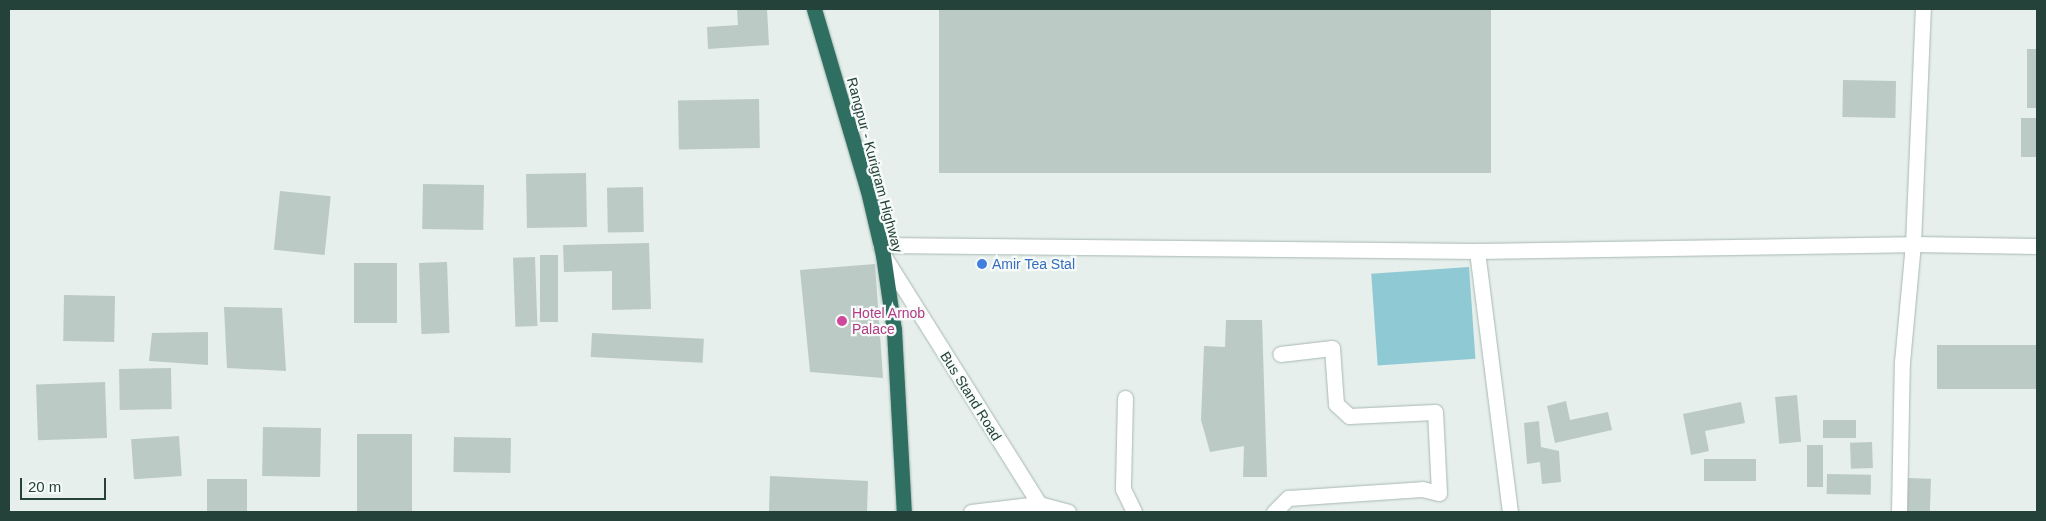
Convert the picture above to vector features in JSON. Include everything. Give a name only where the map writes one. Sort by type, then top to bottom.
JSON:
[{"type":"highway","name":"Rangpur - Kurigram Highway","points":[[814,9],[868,191],[881,250],[894,330],[904,512]]},
{"type":"street","points":[[1899,512],[1902,362],[1913,244],[1923,9]]},
{"type":"street","points":[[881,250],[1477,251],[1913,244],[2037,246]]},
{"type":"street","name":"Bus Stand Road","points":[[881,250],[1042,508]]},
{"type":"street","points":[[1477,251],[1510,512]]},
{"type":"street","points":[[1274,512],[1288,498],[1422,489],[1439,493],[1435,412],[1349,416],[1336,404],[1332,348],[1280,354]]},
{"type":"street","points":[[1125,398],[1123,490],[1134,512]]},
{"type":"street","points":[[971,512],[1042,508],[1068,512]]},
{"type":"water","points":[[1469,267],[1475,359],[1378,366],[1371,274]]},
{"type":"building","points":[[737,9],[767,9],[769,45],[708,49],[707,27],[738,25]]},
{"type":"building","points":[[939,9],[1491,9],[1491,173],[939,173]]},
{"type":"building","points":[[2027,49],[2037,49],[2037,108],[2027,108]]},
{"type":"building","points":[[1843,80],[1896,81],[1895,118],[1842,117]]},
{"type":"building","points":[[759,99],[760,148],[679,149],[678,100]]},
{"type":"building","points":[[2021,118],[2037,118],[2037,157],[2021,157]]},
{"type":"building","points":[[586,173],[587,227],[527,228],[526,174]]},
{"type":"building","points":[[423,184],[484,185],[483,230],[422,229]]},
{"type":"building","points":[[643,187],[644,232],[608,233],[607,188]]},
{"type":"building","points":[[280,191],[331,196],[325,255],[274,250]]},
{"type":"building","points":[[649,243],[651,309],[612,310],[612,271],[564,272],[563,245]]},
{"type":"building","points":[[540,255],[558,255],[558,322],[540,322]]},
{"type":"building","points":[[535,257],[537,326],[515,327],[513,258]]},
{"type":"building","points":[[447,262],[449,333],[421,334],[419,263]]},
{"type":"building","points":[[354,263],[397,263],[397,323],[354,323]]},
{"type":"building","name":"Hotel Arnob Palace","points":[[875,264],[883,378],[810,372],[800,270]]},
{"type":"building","points":[[64,295],[115,296],[114,342],[63,341]]},
{"type":"building","points":[[224,307],[282,308],[286,371],[227,368]]},
{"type":"building","points":[[1226,320],[1262,320],[1267,477],[1243,477],[1244,446],[1210,452],[1201,420],[1204,346],[1225,347]]},
{"type":"building","points":[[208,332],[208,365],[149,361],[152,333]]},
{"type":"building","points":[[592,333],[704,339],[703,363],[591,357]]},
{"type":"building","points":[[1937,345],[2037,345],[2037,389],[1937,389]]},
{"type":"building","points":[[171,368],[172,409],[120,410],[119,369]]},
{"type":"building","points":[[105,382],[107,438],[38,440],[36,384]]},
{"type":"building","points":[[1797,395],[1801,442],[1779,444],[1775,397]]},
{"type":"building","points":[[1566,401],[1570,420],[1608,412],[1612,430],[1555,443],[1547,406]]},
{"type":"building","points":[[1741,402],[1745,423],[1705,431],[1709,451],[1691,455],[1683,414]]},
{"type":"building","points":[[1823,420],[1856,420],[1856,438],[1823,438]]},
{"type":"building","points":[[1539,421],[1541,447],[1559,451],[1561,482],[1542,484],[1540,462],[1527,464],[1524,423]]},
{"type":"building","points":[[263,427],[321,428],[320,477],[262,476]]},
{"type":"building","points":[[357,434],[412,434],[412,512],[357,512]]},
{"type":"building","points":[[179,436],[182,476],[134,479],[131,439]]},
{"type":"building","points":[[454,437],[511,438],[510,473],[453,472]]},
{"type":"building","points":[[1872,442],[1873,468],[1851,469],[1850,443]]},
{"type":"building","points":[[1807,445],[1823,445],[1823,487],[1807,487]]},
{"type":"building","points":[[1704,459],[1756,459],[1756,481],[1704,481]]},
{"type":"building","points":[[1827,474],[1871,475],[1871,495],[1827,494]]},
{"type":"building","points":[[770,476],[868,481],[867,512],[769,512]]},
{"type":"building","points":[[1907,478],[1931,479],[1930,512],[1906,512]]},
{"type":"building","points":[[207,479],[247,479],[247,512],[207,512]]},
{"type":"place","name":"Amir Tea Stal","points":[[982,264]]},
{"type":"place","name":"Hotel Arnob Palace","points":[[842,321]]}]
